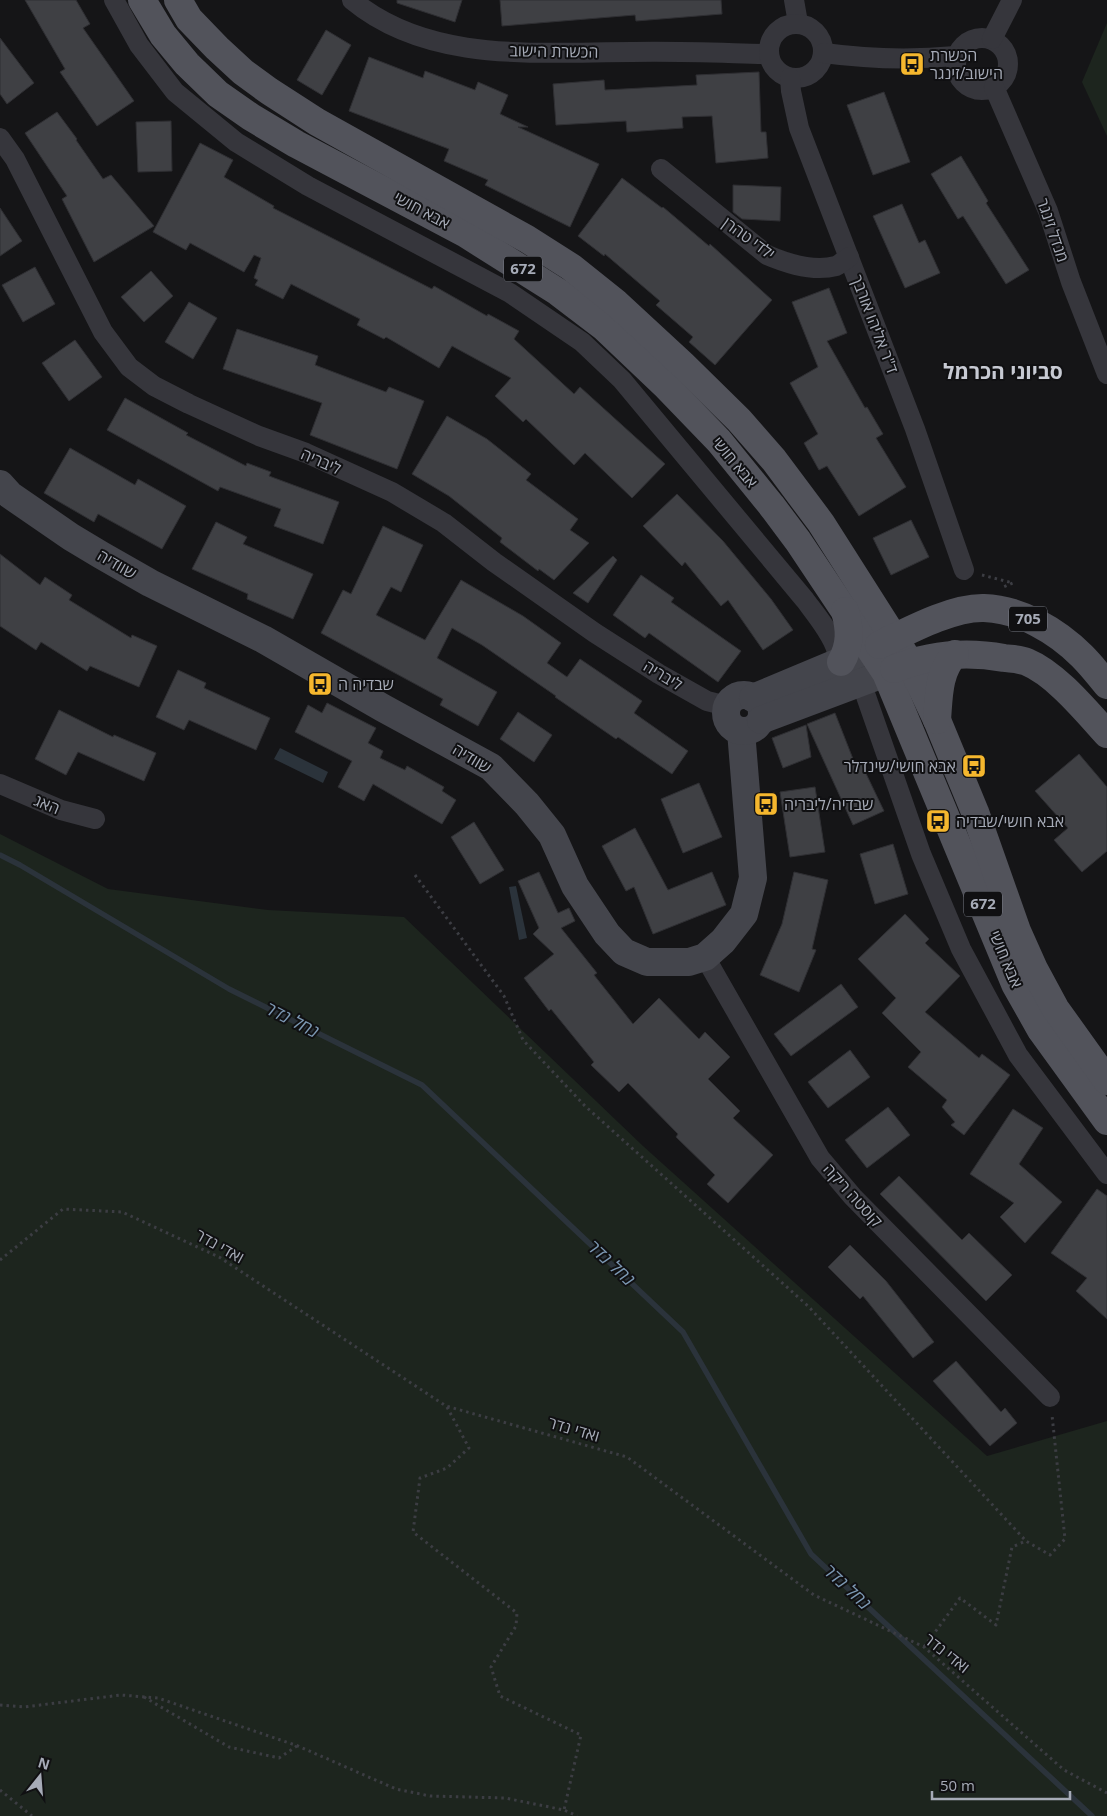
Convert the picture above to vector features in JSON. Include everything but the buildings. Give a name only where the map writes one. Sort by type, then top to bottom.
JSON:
[{"type":"main road","name":"אבא חושי","points":[[142,0],[164,35],[187,64],[218,94],[251,117],[296,144],[474,239],[558,292],[604,327],[665,385],[719,441],[771,504],[845,611],[883,643]]},
{"type":"main road","name":"אבא חושי","points":[[178,0],[189,18],[217,48],[243,72],[269,91],[317,122],[527,239],[571,268],[616,303],[682,364],[774,460],[821,523],[873,604],[883,643],[898,668],[937,720],[975,812],[1016,931],[1055,1008],[1107,1081]]},
{"type":"main road","name":"705","points":[[873,604],[888,614],[901,619],[928,621],[966,610],[982,608],[1003,610],[1025,617],[1063,640],[1082,656],[1107,685]]},
{"type":"main road","points":[[838,663],[848,647],[849,636],[845,611]]},
{"type":"main road","points":[[883,643],[928,621]]},
{"type":"main road","points":[[898,668],[922,659],[955,654],[973,654],[1026,662],[1062,686],[1107,734]]},
{"type":"main road","points":[[937,720],[941,678],[944,668],[955,654]]},
{"type":"main road","name":"אבא חושי","points":[[898,668],[1015,984],[1041,1030],[1107,1120]]},
{"type":"street","name":"אבא חושי","points":[[114,0],[139,45],[175,92],[236,142],[308,186],[510,293],[582,342],[622,380],[805,600],[832,639],[838,656],[838,663]]},
{"type":"street","name":"הכשרת הישוב","points":[[352,0],[372,15],[411,35],[468,48],[535,52],[657,51],[768,54]]},
{"type":"street","points":[[794,0],[798,23]]},
{"type":"street","points":[[992,39],[1012,0]]},
{"type":"street","points":[[798,23],[817,32],[822,41],[824,53],[819,66],[808,76],[790,78],[780,73],[772,65],[768,54],[770,42],[777,30],[785,25],[798,23]]},
{"type":"street","points":[[974,38],[992,39],[1005,50],[1008,67],[1006,75],[1001,82],[986,90],[968,87],[957,74],[955,65],[956,56],[960,48],[974,38]]},
{"type":"street","points":[[824,53],[917,60],[956,56]]},
{"type":"street","name":"ד\"ר אליהו אורבך","points":[[790,78],[790,91],[799,128],[914,429],[964,570]]},
{"type":"street","name":"מנדל זינגר","points":[[994,87],[1048,212],[1071,282],[1107,374]]},
{"type":"street","name":"ליבריה","points":[[0,138],[15,158],[103,332],[129,367],[154,386],[189,404],[259,436],[306,454],[392,492],[444,523],[494,562],[595,633],[658,674],[707,701],[727,706]]},
{"type":"street","name":"ילדי טהרן","points":[[661,169],[768,256],[786,263],[809,268],[837,266],[849,257]]},
{"type":"street","name":"שוודיה","points":[[0,484],[10,495],[71,537],[150,583],[262,639],[491,767],[527,804],[552,835],[575,886],[607,934],[624,952],[647,962],[689,962],[706,957]]},
{"type":"street","points":[[727,706],[726,717],[728,722],[736,729],[752,716],[838,663],[883,643]]},
{"type":"street","points":[[752,716],[861,682],[898,668]]},
{"type":"street","name":"אבא חושי","points":[[861,682],[922,854],[961,949],[1018,1054],[1107,1174]]},
{"type":"street","points":[[706,957],[723,941],[744,914],[753,878],[752,716]]},
{"type":"street","name":"האג","points":[[0,784],[60,810],[95,819]]},
{"type":"street","name":"קוסטה ריקה","points":[[706,957],[820,1158],[853,1197],[1050,1397]]},
{"type":"path","points":[[415,875],[504,996],[522,1040],[584,1106],[808,1306],[1026,1541],[1050,1556],[1065,1539],[1050,1397]]},
{"type":"path","name":"ואדי נדר","points":[[0,1260],[63,1209],[122,1212],[219,1257],[446,1406],[627,1457],[814,1595],[924,1647],[1064,1770],[1107,1793]]},
{"type":"path","points":[[446,1406],[470,1448],[447,1468],[420,1478],[413,1532],[517,1613],[516,1626],[491,1667],[500,1696],[582,1735],[564,1810]]},
{"type":"path","points":[[924,1647],[960,1598],[996,1625],[1012,1547],[1026,1541]]},
{"type":"path","points":[[0,1706],[24,1707],[121,1695],[158,1698],[298,1746],[396,1789],[430,1796],[505,1798],[564,1810],[577,1816]]},
{"type":"path","points":[[143,1697],[229,1747],[279,1758],[298,1746]]},
{"type":"path","points":[[0,1790],[32,1816]]},
{"type":"shaded area","points":[[1107,23],[1107,136],[1082,82]]},
{"type":"shaded area","points":[[280,748],[328,772],[323,783],[274,759]]},
{"type":"shaded area","points":[[0,834],[108,889],[268,910],[404,917],[643,1146],[987,1456],[1107,1421],[1107,1816],[0,1816]]},
{"type":"shaded area","points":[[516,886],[527,938],[519,940],[509,887]]},
{"type":"waterway","name":"נחל נדר","points":[[0,855],[229,989],[422,1085],[683,1332],[811,1554],[1092,1816]]},
{"type":"place","name":"הכשרת הישוב/זינגר","points":[[912,64]]},
{"type":"place","name":"שבדיה ה","points":[[320,684]]},
{"type":"place","name":"אבא חושי/שינדלר","points":[[974,766]]},
{"type":"place","name":"שבדיה/ליבריה","points":[[766,804]]},
{"type":"place","name":"אבא חושי/שבדיה","points":[[938,821]]},
{"type":"district","name":"סביוני הכרמל","points":[[1003,372]]}]
